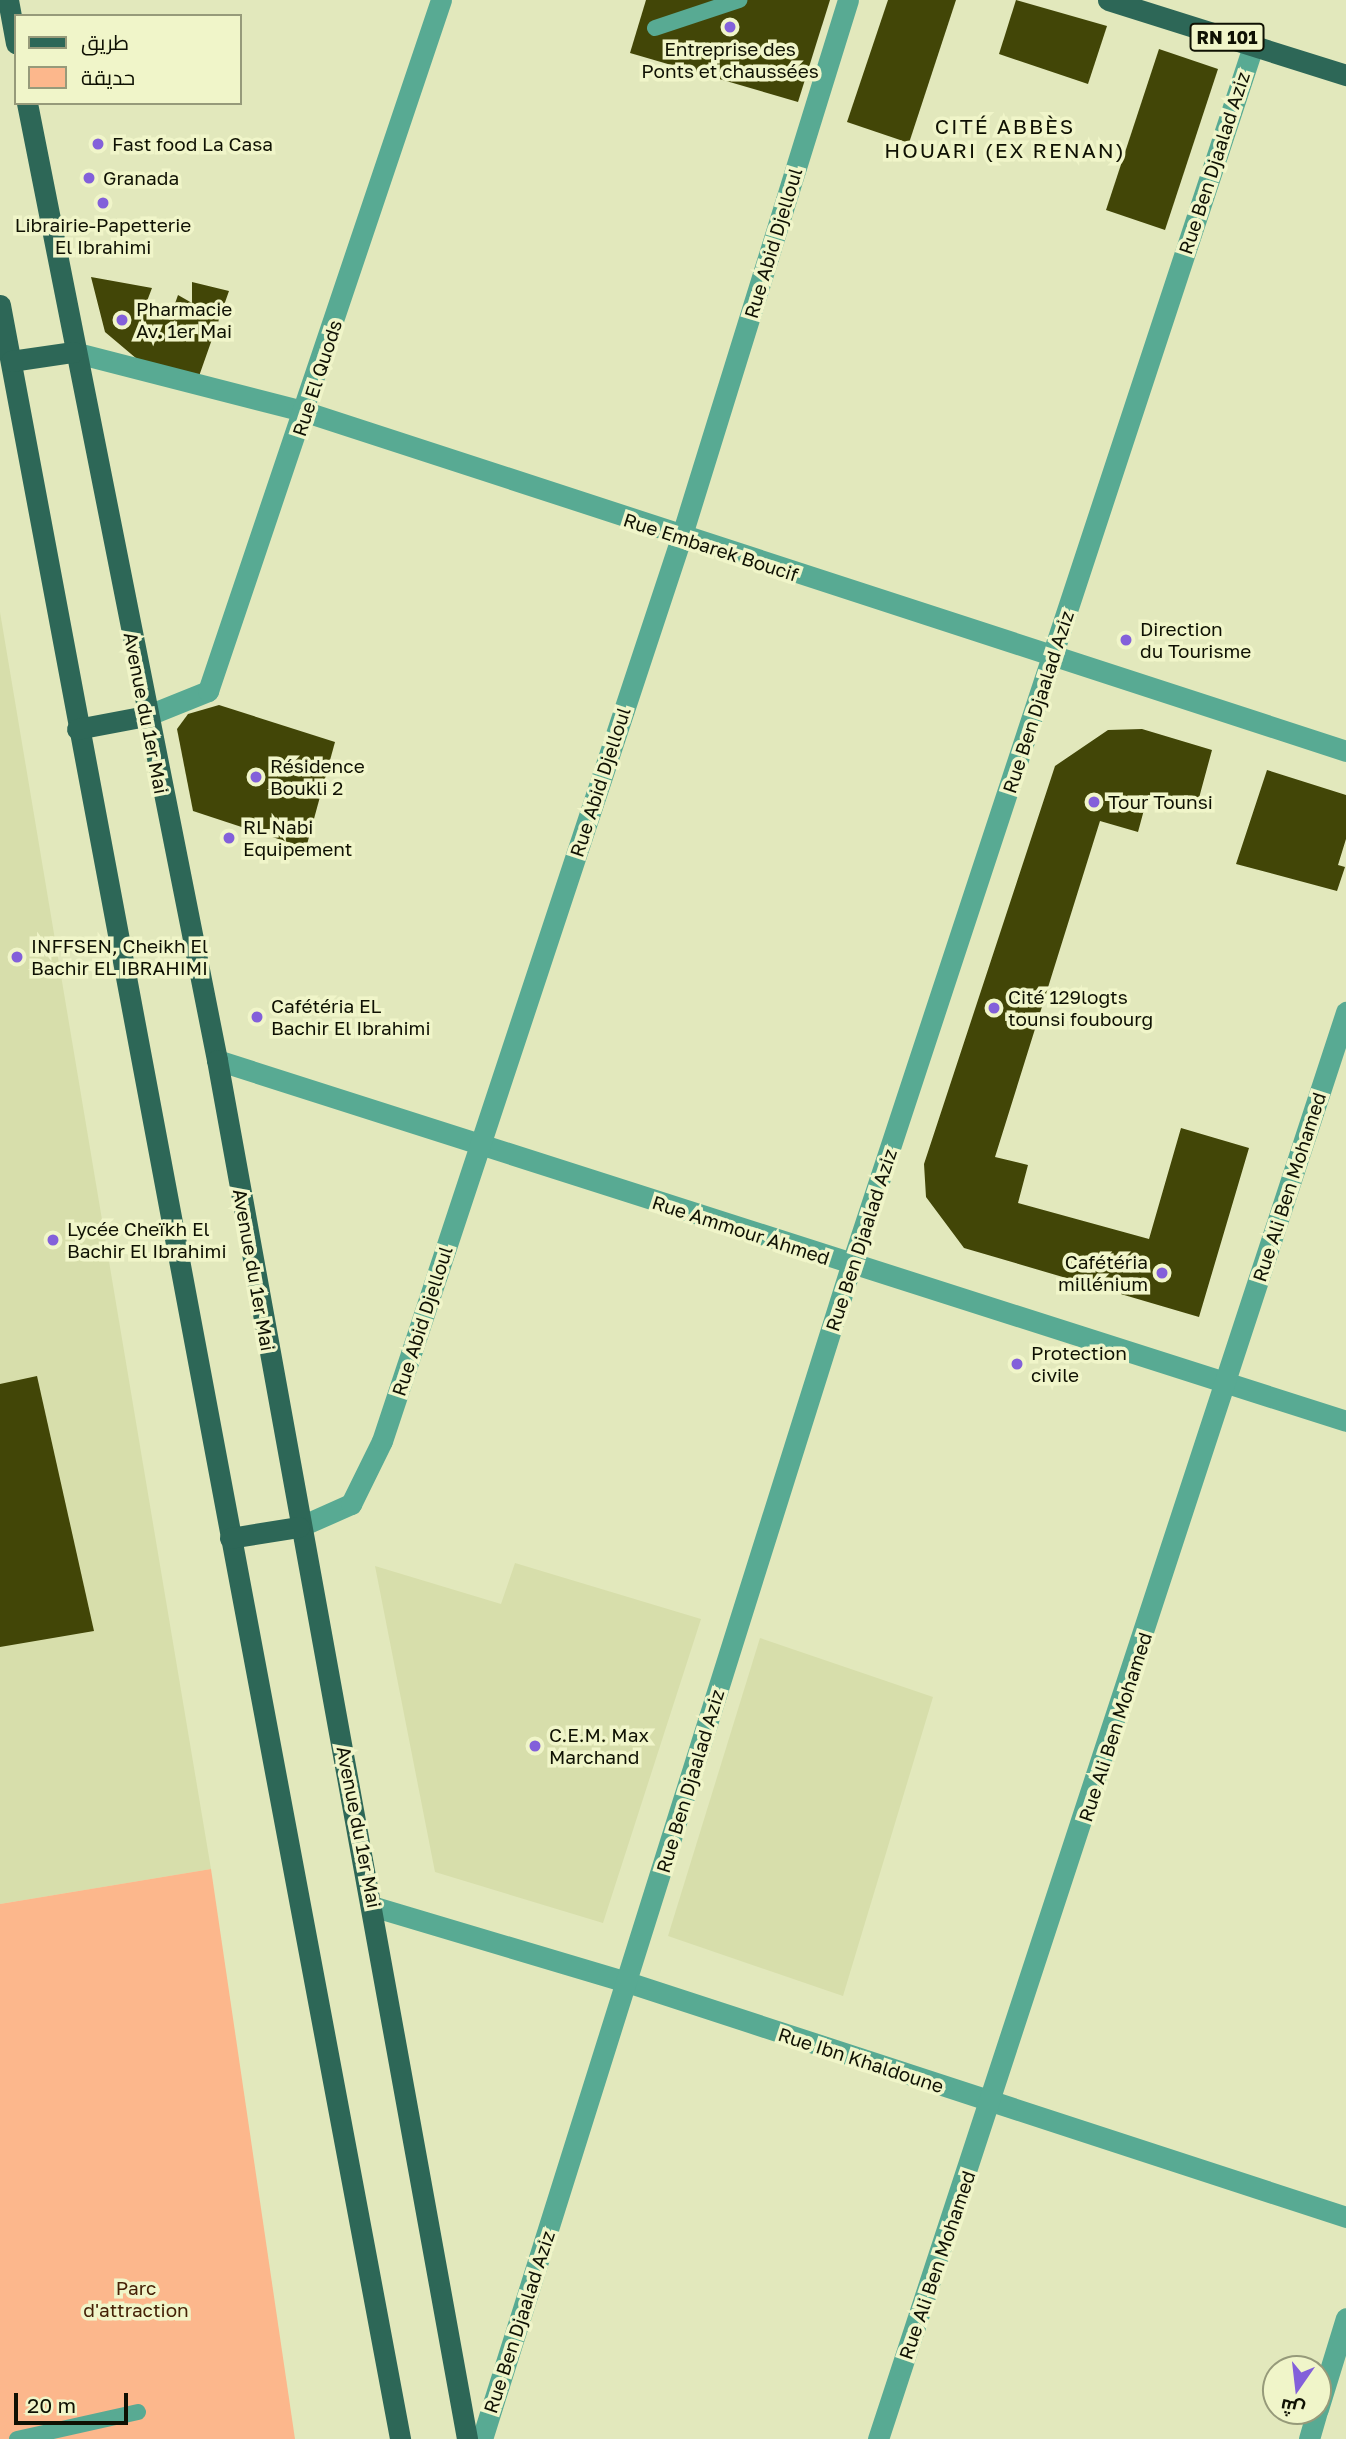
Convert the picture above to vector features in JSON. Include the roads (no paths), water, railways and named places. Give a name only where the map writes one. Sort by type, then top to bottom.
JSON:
[{"type":"main road","points":[[8,0],[14,32]]},
{"type":"main road","name":"RN 101","points":[[1108,0],[1346,75]]},
{"type":"main road","name":"Avenue du 1er Mai","points":[[27,105],[73,352],[217,1060],[299,1527],[375,1908],[467,2439]]},
{"type":"main road","points":[[0,305],[5,361],[400,2439]]},
{"type":"main road","points":[[5,361],[73,352]]},
{"type":"main road","points":[[77,729],[146,716]]},
{"type":"main road","points":[[230,1538],[299,1527]]},
{"type":"street","name":"Rue El Quods","points":[[146,716],[208,691],[306,412],[441,0]]},
{"type":"street","name":"Rue Abid Djelloul","points":[[299,1527],[351,1504],[365,1483],[681,538],[848,0]]},
{"type":"street","name":"Rue Ben Djaalad Aziz","points":[[482,2439],[851,1266],[1253,46]]},
{"type":"street","name":"Rue Embarek Boucif","points":[[73,352],[306,412],[1052,659],[1346,751]]},
{"type":"street","name":"Rue Ali Ben Mohamed","points":[[878,2439],[992,2104],[1346,1012]]},
{"type":"street","name":"Rue Ammour Ahmed","points":[[217,1060],[480,1143],[1226,1387],[1346,1421]]},
{"type":"street","name":"Rue Ibn Khaldoune","points":[[375,1908],[627,1982],[992,2104],[1346,2217]]},
{"type":"street","points":[[1332,2364],[1346,2318]]},
{"type":"lane","points":[[655,28],[738,0]]},
{"type":"lane","points":[[17,2439],[138,2412]]},
{"type":"place","name":"Entreprise des Ponts et chaussées","points":[[730,27]]},
{"type":"place","name":"Fast food La Casa","points":[[98,144]]},
{"type":"place","name":"Granada","points":[[89,178]]},
{"type":"place","name":"Librairie-Papetterie El Ibrahimi","points":[[103,203]]},
{"type":"place","name":"Pharmacie Av. 1er Mai","points":[[122,320]]},
{"type":"place","name":"Direction du Tourisme","points":[[1126,640]]},
{"type":"place","name":"Résidence Boukli 2","points":[[256,777]]},
{"type":"place","name":"Tour Tounsi","points":[[1094,802]]},
{"type":"place","name":"RL Nabi Equipement","points":[[229,838]]},
{"type":"place","name":"INFFSEN, Cheikh El Bachir EL IBRAHIMI","points":[[17,957]]},
{"type":"place","name":"Cité 129logts tounsi foubourg","points":[[994,1008]]},
{"type":"place","name":"Cafétéria EL Bachir El Ibrahimi","points":[[257,1017]]},
{"type":"place","name":"Lycée Cheïkh El Bachir El Ibrahimi","points":[[53,1240]]},
{"type":"place","name":"Cafétéria millénium","points":[[1162,1273]]},
{"type":"place","name":"Protection civile","points":[[1017,1364]]},
{"type":"place","name":"C.E.M. Max Marchand","points":[[535,1746]]},
{"type":"district","name":"CITÉ ABBÈS HOUARI (EX RENAN)","points":[[1005,138]]},
{"type":"park label","name":"Parc d'attraction","points":[[136,2299]]}]
